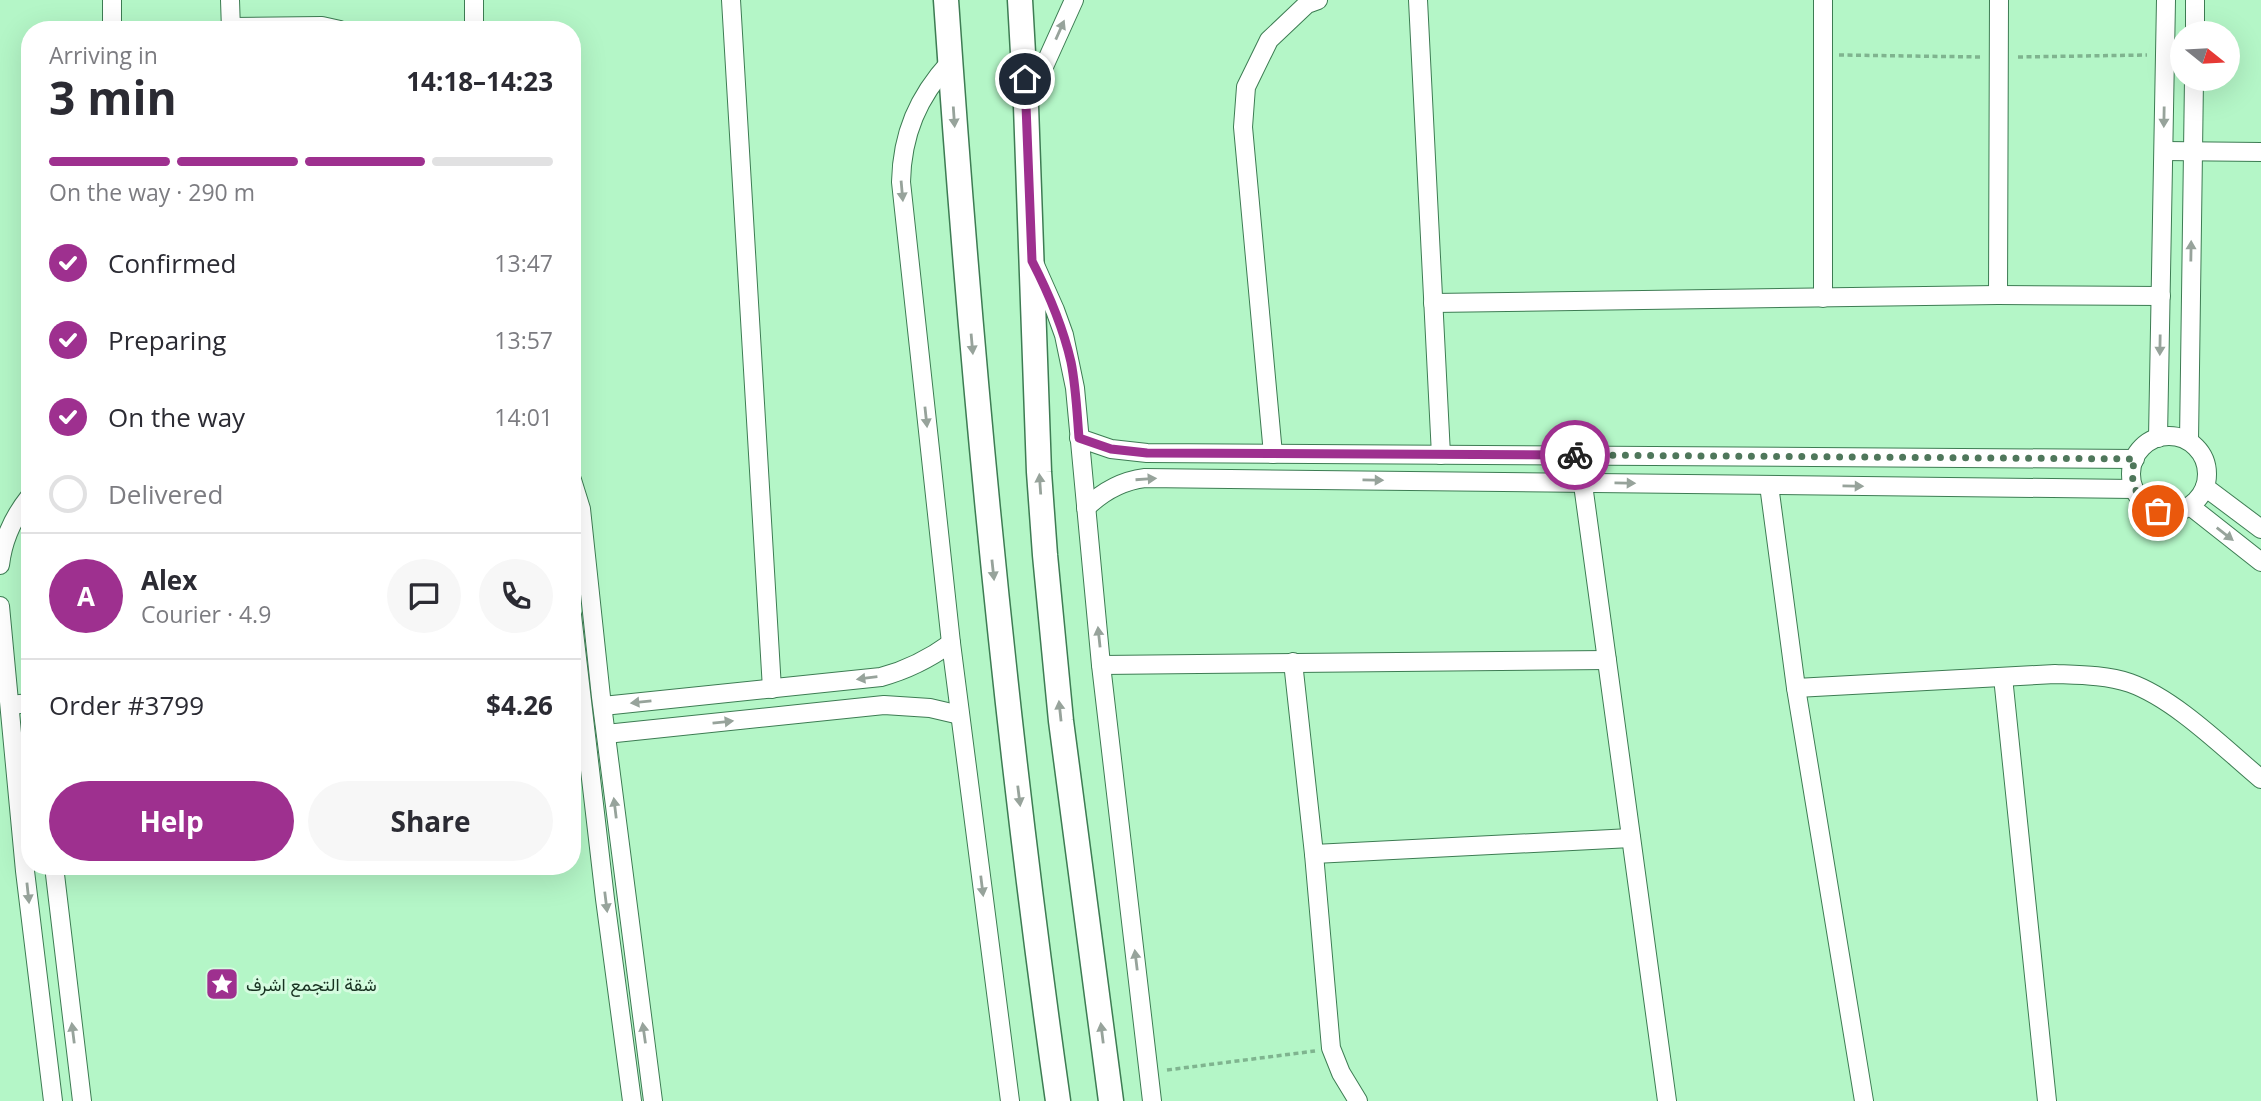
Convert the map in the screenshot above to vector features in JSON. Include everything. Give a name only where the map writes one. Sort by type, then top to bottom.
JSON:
[{"type":"street","points":[[112,0],[112,21]]},
{"type":"street","points":[[230,0],[231,21]]},
{"type":"street","points":[[474,0],[474,21]]},
{"type":"street","points":[[731,0],[772,688]]},
{"type":"street","points":[[946,0],[965,257],[999,626],[1058,1101]]},
{"type":"street","points":[[1020,0],[1039,472],[1052,639],[1111,1101]]},
{"type":"street","points":[[1026,106],[1074,0]]},
{"type":"street","points":[[1273,454],[1243,127],[1246,87],[1269,40],[1307,4],[1318,0]]},
{"type":"street","points":[[1418,0],[1441,455]]},
{"type":"street","points":[[1823,0],[1823,298]]},
{"type":"street","points":[[1998,295],[1999,0]]},
{"type":"street","points":[[2158,438],[2166,0]]},
{"type":"street","points":[[2195,0],[2195,21]]},
{"type":"street","points":[[950,62],[926,92],[913,117],[905,144],[901,182],[951,643],[1010,1101]]},
{"type":"street","points":[[2189,441],[2194,91]]},
{"type":"street","points":[[2164,151],[2261,152]]},
{"type":"street","points":[[1032,261],[1045,285],[1064,335],[1075,388],[1101,665],[1152,1101]]},
{"type":"street","points":[[1433,303],[1998,295],[2161,296]]},
{"type":"street","points":[[2174,436],[2189,441],[2203,456],[2207,476],[2199,498],[2180,511],[2169,513],[2148,506],[2134,489],[2132,468],[2135,459],[2144,446],[2158,438],[2174,436]]},
{"type":"street","points":[[1079,438],[1129,452],[2135,459]]},
{"type":"street","points":[[1579,455],[1667,1101]]},
{"type":"street","points":[[1086,508],[1109,489],[1145,478],[2134,489]]},
{"type":"street","points":[[1769,485],[1796,688],[1864,1101]]},
{"type":"street","points":[[2205,486],[2261,529]]},
{"type":"street","points":[[2190,506],[2261,562]]},
{"type":"street","points":[[0,565],[7,535],[21,508]]},
{"type":"street","points":[[581,518],[653,1101]]},
{"type":"street","points":[[0,606],[21,822]]},
{"type":"street","points":[[582,699],[602,701],[867,679],[894,673],[924,661],[951,643]]},
{"type":"street","points":[[1101,665],[1607,660]]},
{"type":"street","points":[[1293,662],[1331,1048],[1340,1073],[1358,1101]]},
{"type":"street","points":[[894,673],[899,704]]},
{"type":"street","points":[[1796,688],[2055,674],[2093,675],[2130,683],[2164,699],[2261,779]]},
{"type":"street","points":[[2003,677],[2047,1101]]},
{"type":"street","points":[[817,684],[821,711]]},
{"type":"street","points":[[581,691],[632,1101]]},
{"type":"street","points":[[10,705],[21,704]]},
{"type":"street","points":[[606,734],[899,704],[960,715]]},
{"type":"street","points":[[1314,854],[1631,838]]},
{"type":"street","points":[[26,875],[53,1101]]},
{"type":"street","points":[[55,875],[82,1101]]},
{"type":"path","points":[[1149,1072],[1331,1048]]},
{"type":"way so far","points":[[1575,455],[2135,459],[2132,468],[2134,489],[2140,499],[2158,511]]},
{"type":"place","name":"شقة التجمع اشرف","points":[[222,984]]},
{"type":"route","points":[[1025,79],[1032,261],[1045,285],[1064,335],[1075,388],[1079,438],[1111,449],[1147,453],[1575,455]]}]
